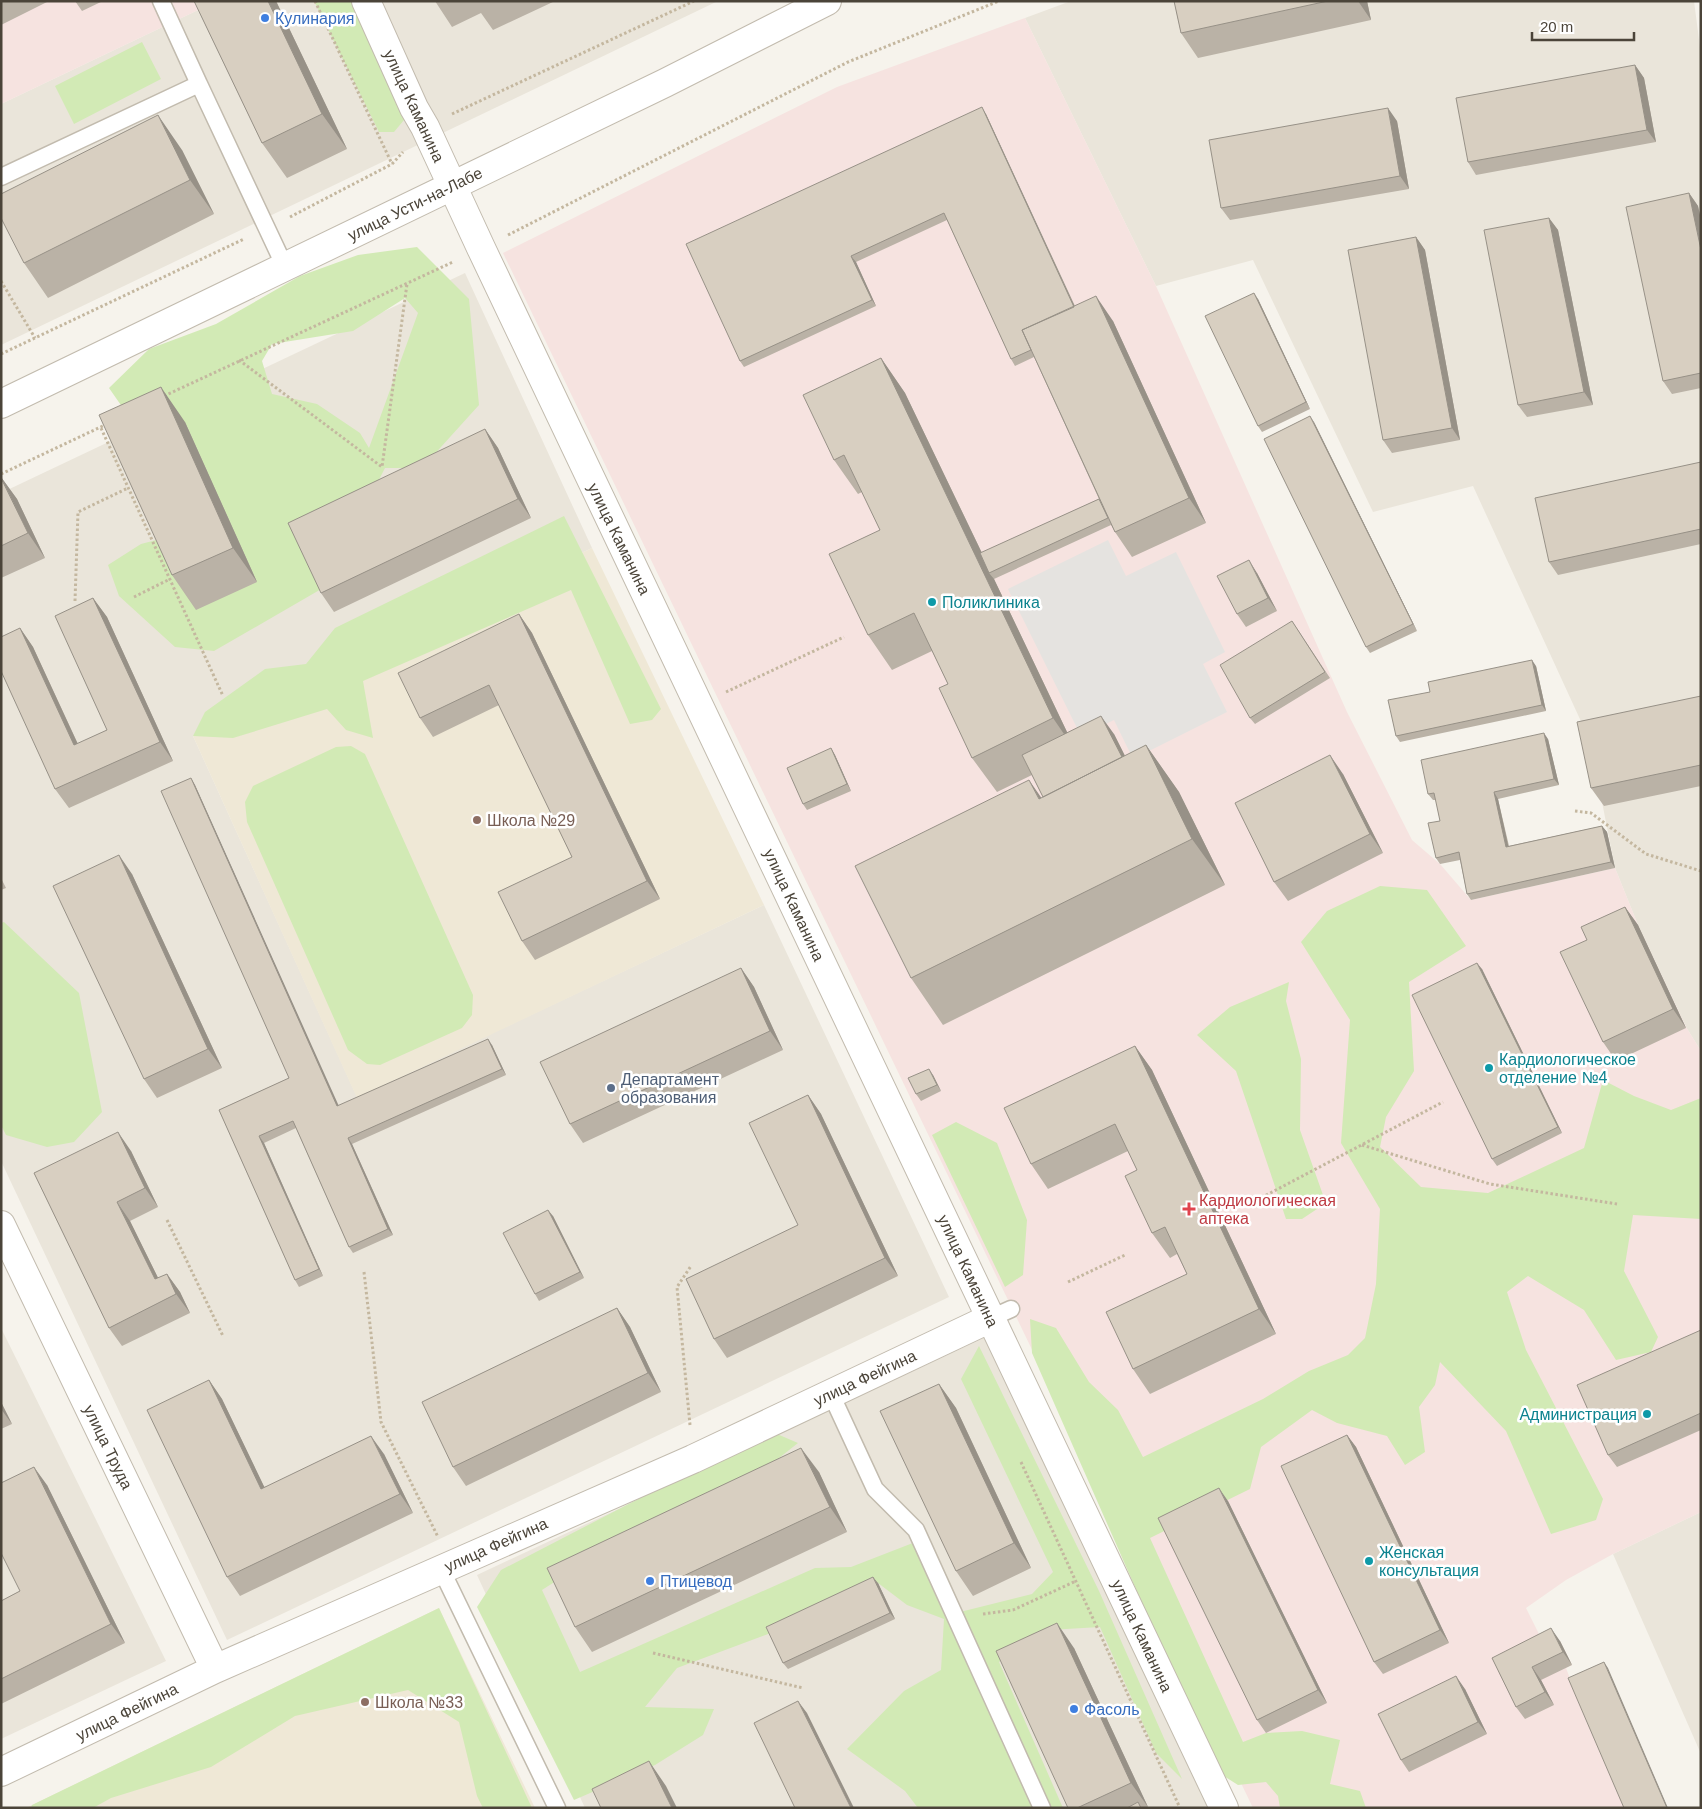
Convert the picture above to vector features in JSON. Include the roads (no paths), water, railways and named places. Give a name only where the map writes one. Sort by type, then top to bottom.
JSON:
[{"type":"street","name":"улица Каманина","points":[[366,1],[414,108],[425,126],[451,186],[699,705],[1001,1314],[1224,1808]]},
{"type":"street","name":"улица Усти-на-Лабе","points":[[1,404],[827,1]]},
{"type":"street","name":"улица Труда","points":[[1,1225],[215,1669]]},
{"type":"street","name":"улица Фейгина","points":[[1,1772],[215,1669],[693,1459],[1001,1314]]},
{"type":"lane","points":[[168,3],[199,84],[285,267]]},
{"type":"lane","points":[[1,177],[199,84]]},
{"type":"lane","points":[[831,1394],[875,1489],[916,1530],[1042,1808]]},
{"type":"lane","points":[[446,1566],[556,1808]]},
{"type":"place","name":"Кулинария","points":[[265,18]]},
{"type":"place","name":"Поликлиника","points":[[932,602]]},
{"type":"place","name":"Школа №29","points":[[477,820]]},
{"type":"place","name":"Кардиологическое отделение №4","points":[[1489,1068]]},
{"type":"place","name":"Департамент образования","points":[[611,1088]]},
{"type":"place","name":"Кардиологическая аптека","points":[[1189,1209]]},
{"type":"place","name":"Администрация","points":[[1647,1414]]},
{"type":"place","name":"Женская консультация","points":[[1369,1561]]},
{"type":"place","name":"Птицевод","points":[[650,1581]]},
{"type":"place","name":"Школа №33","points":[[365,1702]]},
{"type":"place","name":"Фасоль","points":[[1074,1709]]}]
